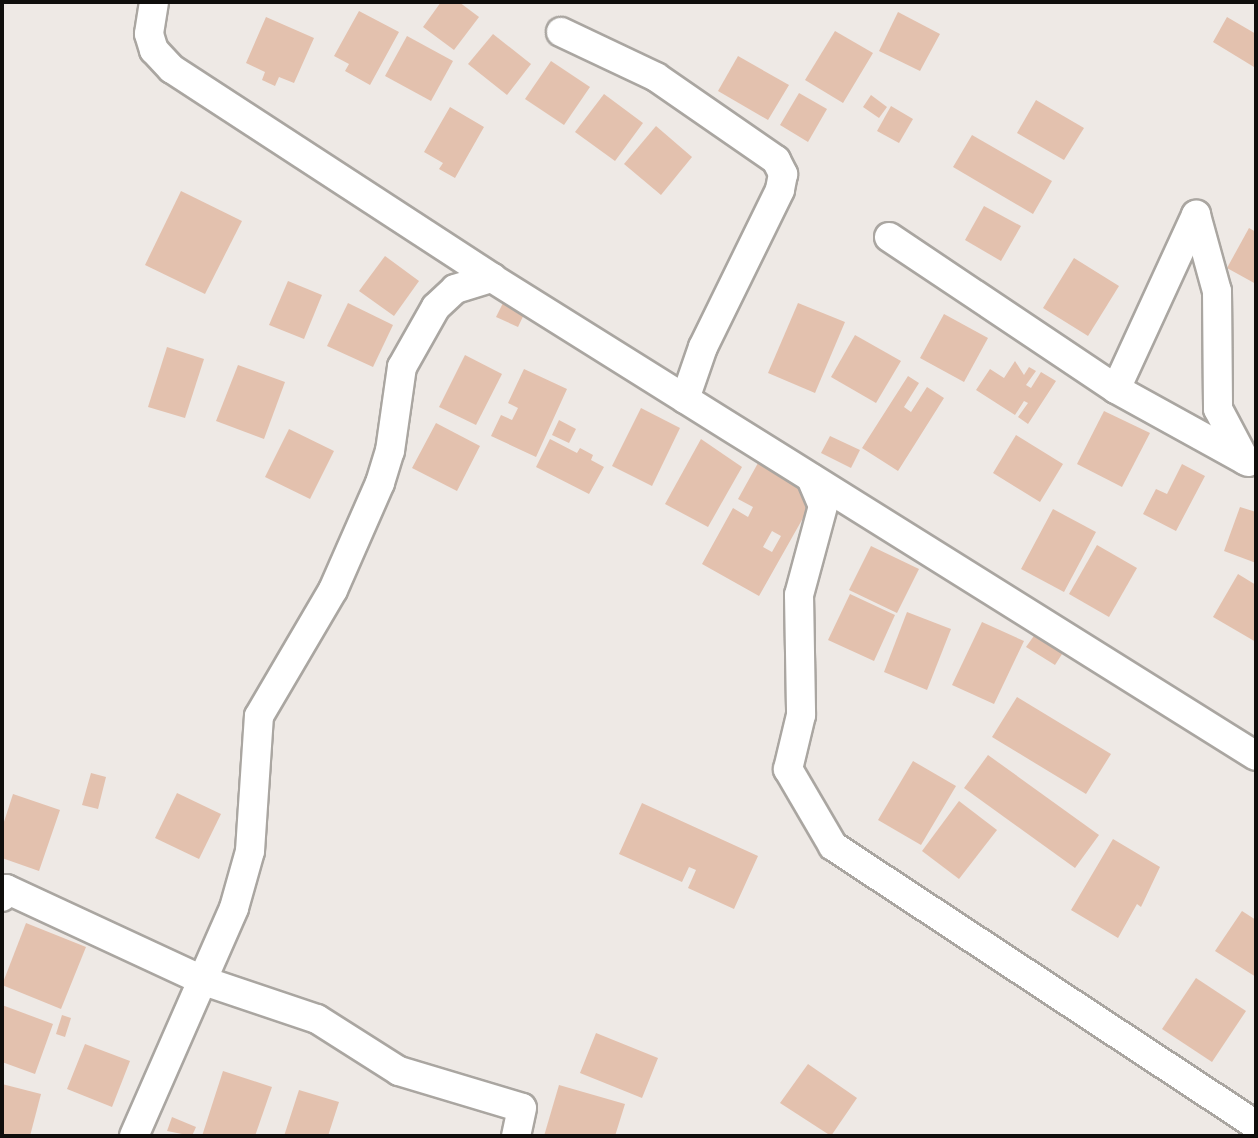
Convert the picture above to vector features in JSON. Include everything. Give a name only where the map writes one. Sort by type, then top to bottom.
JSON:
[{"type":"street","points":[[154,2],[149,34],[154,50],[172,69],[492,278],[1256,756]]},
{"type":"street","points":[[561,32],[656,77],[776,160],[783,174],[780,190],[703,347],[685,399]]},
{"type":"street","points":[[1116,389],[1196,215],[1217,291],[1218,409],[1250,463]]},
{"type":"street","points":[[889,237],[1116,389],[1250,463]]},
{"type":"street","points":[[134,1136],[234,908],[250,851],[259,716],[333,590],[380,483],[390,451],[402,367],[415,338],[455,289],[492,278]]},
{"type":"street","points":[[811,478],[823,506],[799,595],[801,715],[788,769],[833,846],[1256,1125]]},
{"type":"street","points":[[2,897],[6,889],[204,981],[317,1019],[399,1071],[522,1108],[515,1136]]},
{"type":"building","points":[[441,2],[459,2],[479,17],[454,50],[423,27]]},
{"type":"building","points":[[359,11],[399,32],[370,85],[345,71],[349,64],[334,56]]},
{"type":"building","points":[[898,12],[940,34],[920,71],[879,51]]},
{"type":"building","points":[[266,17],[314,38],[294,83],[279,77],[275,86],[262,80],[265,72],[246,63]]},
{"type":"building","points":[[1227,17],[1256,34],[1254,67],[1213,42]]},
{"type":"building","points":[[835,31],[873,53],[843,103],[805,80]]},
{"type":"building","points":[[493,34],[531,64],[507,95],[468,64]]},
{"type":"building","points":[[407,36],[453,61],[431,101],[385,76]]},
{"type":"building","points":[[738,56],[789,85],[768,120],[718,91]]},
{"type":"building","points":[[551,61],[590,87],[564,125],[525,99]]},
{"type":"building","points":[[799,93],[827,109],[808,142],[780,125]]},
{"type":"building","points":[[604,94],[643,123],[615,161],[575,132]]},
{"type":"building","points":[[871,95],[887,107],[879,118],[863,107]]},
{"type":"building","points":[[1036,100],[1084,128],[1064,160],[1017,133]]},
{"type":"building","points":[[891,106],[913,119],[899,143],[877,131]]},
{"type":"building","points":[[450,107],[484,127],[455,178],[439,169],[443,163],[424,152]]},
{"type":"building","points":[[656,126],[692,157],[661,195],[624,164]]},
{"type":"building","points":[[972,135],[1052,181],[1033,214],[953,167]]},
{"type":"building","points":[[181,191],[242,221],[205,294],[145,265]]},
{"type":"building","points":[[984,206],[1021,226],[1001,261],[965,240]]},
{"type":"building","points":[[1249,228],[1256,232],[1256,284],[1227,268]]},
{"type":"building","points":[[385,256],[419,281],[394,316],[359,291]]},
{"type":"building","points":[[1074,258],[1119,286],[1088,336],[1043,308]]},
{"type":"building","points":[[288,281],[322,295],[304,339],[269,325]]},
{"type":"building","points":[[507,295],[528,306],[518,327],[496,317]]},
{"type":"building","points":[[348,303],[393,325],[373,367],[327,346]]},
{"type":"building","points":[[798,303],[845,322],[815,393],[768,373]]},
{"type":"building","points":[[944,314],[988,338],[964,382],[920,358]]},
{"type":"building","points":[[855,335],[901,361],[876,403],[831,377]]},
{"type":"building","points":[[167,347],[204,359],[185,418],[148,407]]},
{"type":"building","points":[[465,355],[502,374],[476,425],[439,407]]},
{"type":"building","points":[[1015,361],[1024,375],[1029,367],[1036,371],[1026,385],[1031,388],[1041,372],[1056,381],[1028,424],[1018,417],[1028,403],[1024,401],[1015,415],[976,390],[990,369],[1004,378]]},
{"type":"building","points":[[238,365],[285,382],[264,439],[216,421]]},
{"type":"building","points":[[524,369],[567,389],[536,457],[491,436],[501,415],[512,420],[518,408],[508,403]]},
{"type":"building","points":[[908,376],[919,383],[904,407],[911,412],[927,387],[944,398],[898,471],[862,448]]},
{"type":"building","points":[[641,408],[680,428],[652,486],[612,466]]},
{"type":"building","points":[[1104,411],[1150,433],[1122,487],[1077,464]]},
{"type":"building","points":[[559,420],[576,429],[569,443],[552,435]]},
{"type":"building","points":[[436,423],[480,446],[457,491],[412,468]]},
{"type":"building","points":[[289,429],[334,451],[310,499],[265,477]]},
{"type":"building","points":[[1016,435],[1063,464],[1040,502],[993,473]]},
{"type":"building","points":[[830,436],[860,450],[851,468],[821,453]]},
{"type":"building","points":[[550,439],[577,453],[580,448],[593,455],[591,460],[604,467],[589,494],[536,467]]},
{"type":"building","points":[[701,439],[742,467],[708,527],[665,504]]},
{"type":"building","points":[[758,463],[816,495],[759,596],[702,564],[733,508],[748,517],[753,507],[738,499]],"holes":[[[772,531],[781,536],[772,552],[763,547]]]},
{"type":"building","points":[[1182,464],[1205,476],[1176,531],[1143,514],[1156,489],[1167,494]]},
{"type":"building","points":[[1240,507],[1256,512],[1256,563],[1224,551]]},
{"type":"building","points":[[1053,509],[1096,532],[1064,592],[1021,569]]},
{"type":"building","points":[[1097,545],[1137,568],[1109,617],[1069,594]]},
{"type":"building","points":[[871,546],[919,569],[897,613],[849,590]]},
{"type":"building","points":[[1238,574],[1256,585],[1256,642],[1213,617]]},
{"type":"building","points":[[850,594],[895,615],[874,661],[828,640]]},
{"type":"building","points":[[907,612],[951,629],[927,690],[884,672]]},
{"type":"building","points":[[982,622],[1024,641],[994,704],[952,685]]},
{"type":"building","points":[[1036,633],[1064,651],[1055,665],[1026,647]]},
{"type":"building","points":[[1017,697],[1111,754],[1086,794],[992,737]]},
{"type":"building","points":[[988,755],[1099,835],[1075,868],[964,788]]},
{"type":"building","points":[[913,761],[956,786],[921,845],[878,820]]},
{"type":"building","points":[[91,773],[106,777],[98,809],[82,805]]},
{"type":"building","points":[[177,793],[221,814],[199,859],[155,838]]},
{"type":"building","points":[[13,794],[60,810],[39,871],[2,858],[2,828]]},
{"type":"building","points":[[959,801],[997,830],[959,879],[922,851]]},
{"type":"building","points":[[642,803],[758,856],[734,909],[688,888],[696,870],[689,867],[682,882],[619,854]]},
{"type":"building","points":[[1113,839],[1160,867],[1141,907],[1137,904],[1118,938],[1071,910]]},
{"type":"building","points":[[1242,911],[1256,920],[1256,977],[1215,951]]},
{"type":"building","points":[[26,923],[86,947],[61,1009],[2,985]]},
{"type":"building","points":[[1196,978],[1246,1011],[1212,1062],[1162,1029]]},
{"type":"building","points":[[2,1005],[53,1024],[35,1074],[2,1062]]},
{"type":"building","points":[[62,1015],[71,1018],[65,1037],[56,1034]]},
{"type":"building","points":[[596,1033],[658,1058],[642,1098],[580,1073]]},
{"type":"building","points":[[85,1044],[130,1061],[112,1107],[67,1089]]},
{"type":"building","points":[[808,1064],[857,1098],[831,1136],[780,1103]]},
{"type":"building","points":[[223,1071],[272,1087],[255,1136],[202,1136]]},
{"type":"building","points":[[2,1084],[41,1094],[30,1136],[2,1136]]},
{"type":"building","points":[[559,1085],[625,1104],[615,1136],[544,1136]]},
{"type":"building","points":[[299,1090],[339,1102],[328,1136],[284,1136]]},
{"type":"building","points":[[172,1117],[196,1127],[192,1136],[167,1131]]}]
